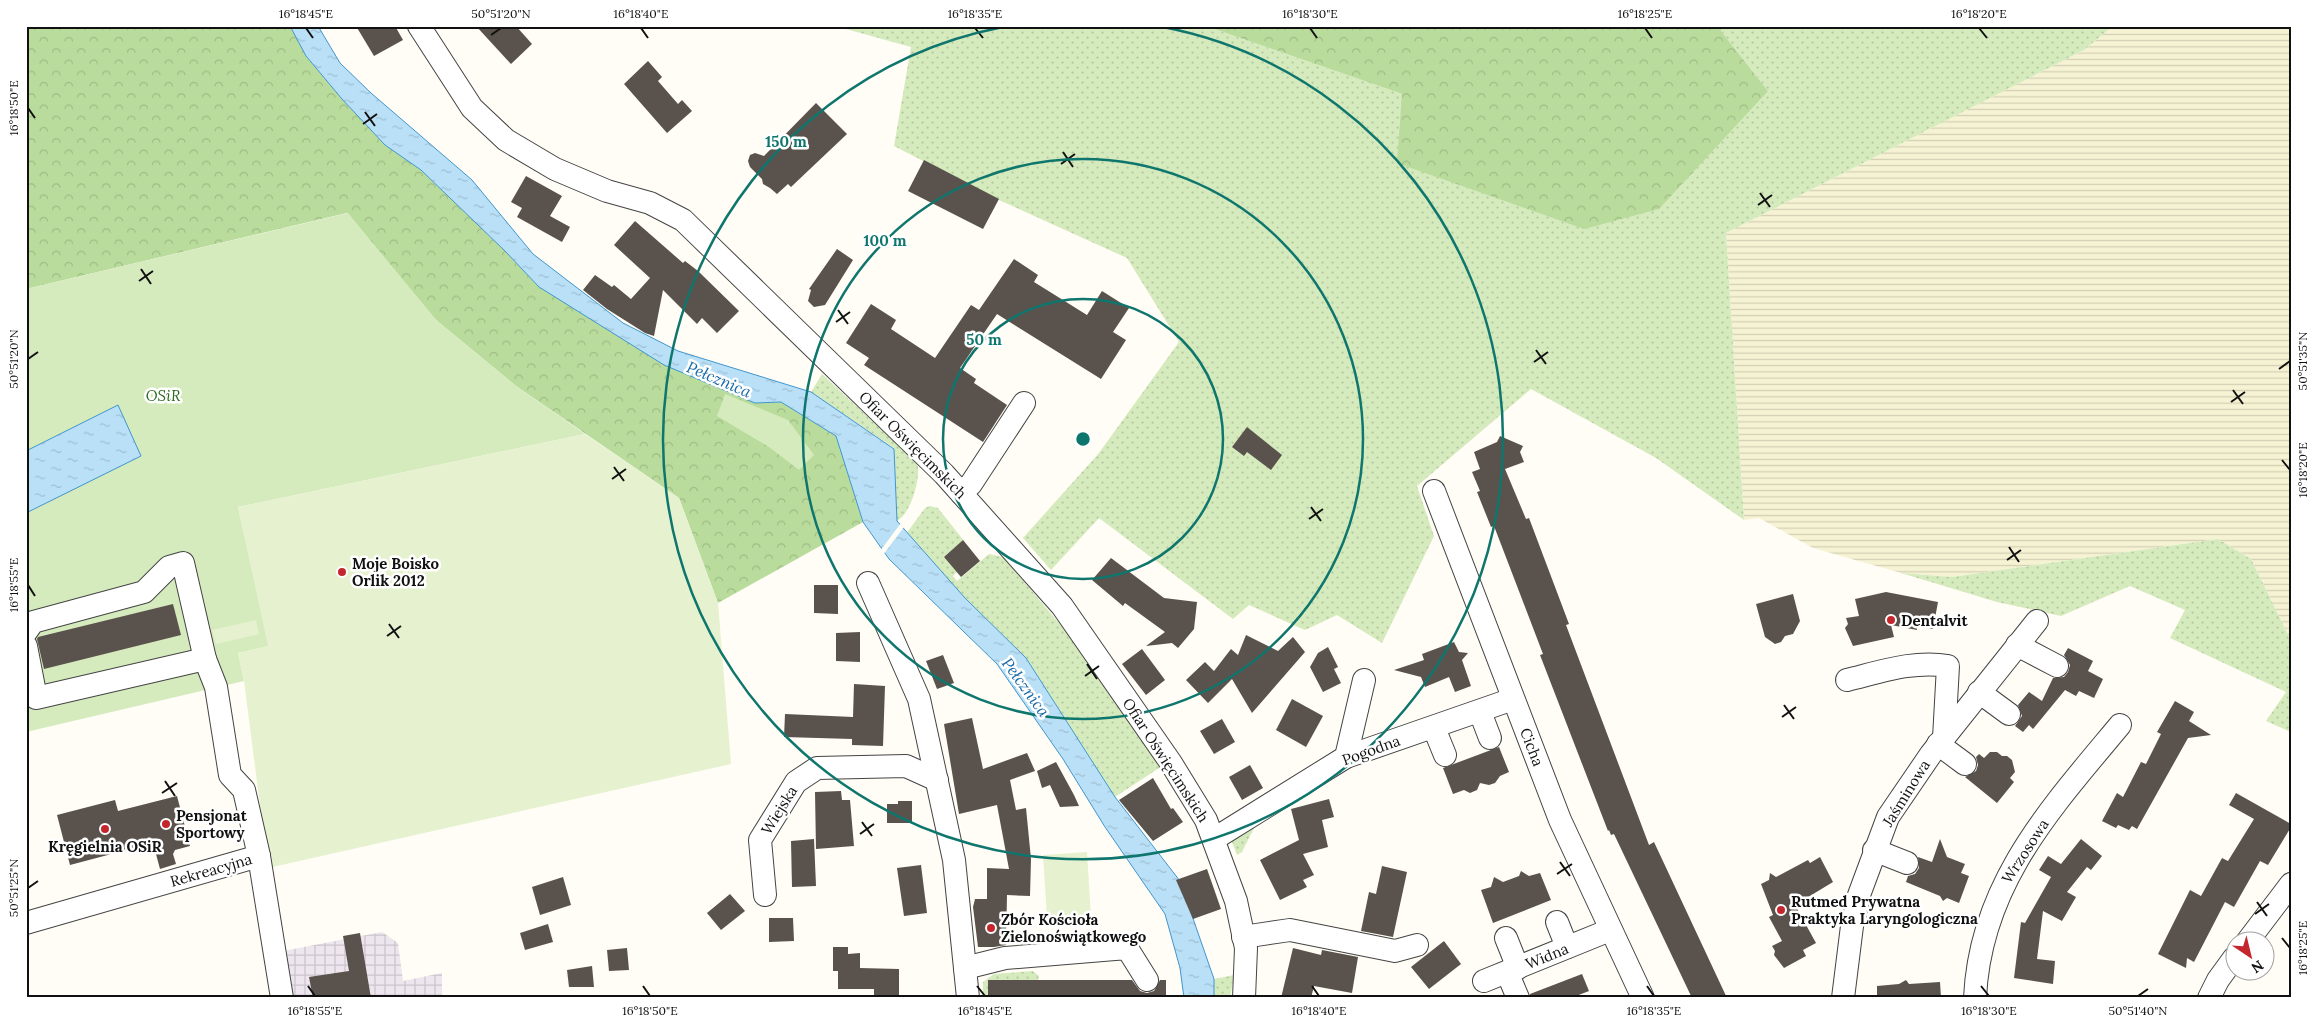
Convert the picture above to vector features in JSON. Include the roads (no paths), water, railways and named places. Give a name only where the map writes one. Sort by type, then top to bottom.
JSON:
[{"type":"street","name":"Ofiar Oświęcimskich","points":[[420,26],[472,108],[506,140],[556,169],[607,191],[650,202],[683,220],[898,428],[961,493],[1062,606],[1171,762],[1206,820],[1236,900],[1243,937],[1246,974],[1244,998]]},
{"type":"street","points":[[961,493],[970,484],[1024,403]]},
{"type":"street","name":"Cicha","points":[[1434,491],[1560,820],[1643,998]]},
{"type":"street","points":[[26,632],[33,622],[144,592],[169,567],[183,563],[205,659],[216,688],[230,776],[244,790],[259,856]]},
{"type":"street","points":[[868,583],[919,698],[954,860],[968,998]]},
{"type":"street","name":"Jaśminowa","points":[[1843,998],[1858,895],[1888,817],[1900,797],[1941,741],[2037,621]]},
{"type":"street","points":[[2017,645],[2057,666]]},
{"type":"street","points":[[26,646],[36,698],[205,659]]},
{"type":"street","points":[[1847,680],[1910,665],[1932,663],[1948,666],[1941,741],[1966,764]]},
{"type":"street","points":[[1346,757],[1364,680]]},
{"type":"street","points":[[1979,692],[2009,714]]},
{"type":"street","name":"Pogodna","points":[[1214,839],[1346,757],[1513,699]]},
{"type":"street","points":[[1480,712],[1490,738]]},
{"type":"street","name":"Wrzosowa","points":[[1975,998],[1981,946],[1991,914],[2008,874],[2029,840],[2120,725]]},
{"type":"street","points":[[1434,728],[1445,755]]},
{"type":"street","name":"Wiejska","points":[[765,895],[760,840],[796,782],[817,768],[906,766],[937,780]]},
{"type":"street","points":[[1874,850],[1907,863]]},
{"type":"street","name":"Rekreacyjna","points":[[26,923],[259,856],[282,998]]},
{"type":"street","points":[[2255,932],[2291,884]]},
{"type":"street","points":[[1557,922],[1568,947]]},
{"type":"street","points":[[1243,937],[1290,930],[1395,951],[1417,945]]},
{"type":"street","name":"Widna","points":[[1484,981],[1610,930]]},
{"type":"street","points":[[1506,938],[1518,998]]},
{"type":"street","points":[[965,968],[1005,958],[1127,948],[1147,980]]},
{"type":"street","points":[[2208,998],[2224,973]]},
{"type":"water","name":"Pełcznica","points":[[290,26],[318,26],[340,63],[371,93],[472,180],[533,254],[623,323],[678,351],[811,392],[894,449],[897,521],[965,598],[1026,658],[1115,797],[1180,881],[1214,979],[1214,998],[1184,998],[1180,968],[1165,914],[1105,827],[1063,759],[997,664],[889,559],[863,522],[836,436],[781,402],[755,403],[664,365],[539,287],[505,251],[421,170],[385,145],[342,99],[306,56]]},
{"type":"water","points":[[118,405],[141,456],[26,513],[26,451]]},
{"type":"place","name":"Moje Boisko Orlik 2012","points":[[342,572]]},
{"type":"place","name":"Dentalvit","points":[[1891,620]]},
{"type":"place","name":"Pensjonat Sportowy","points":[[166,824]]},
{"type":"place","name":"Kręgielnia OSiR","points":[[105,829]]},
{"type":"place","name":"Rutmed Prywatna Praktyka Laryngologiczna","points":[[1781,910]]},
{"type":"place","name":"Zbór Kościoła Zielonoświątkowego","points":[[991,928]]},
{"type":"park label","name":"OSiR","points":[[163,395]]}]
